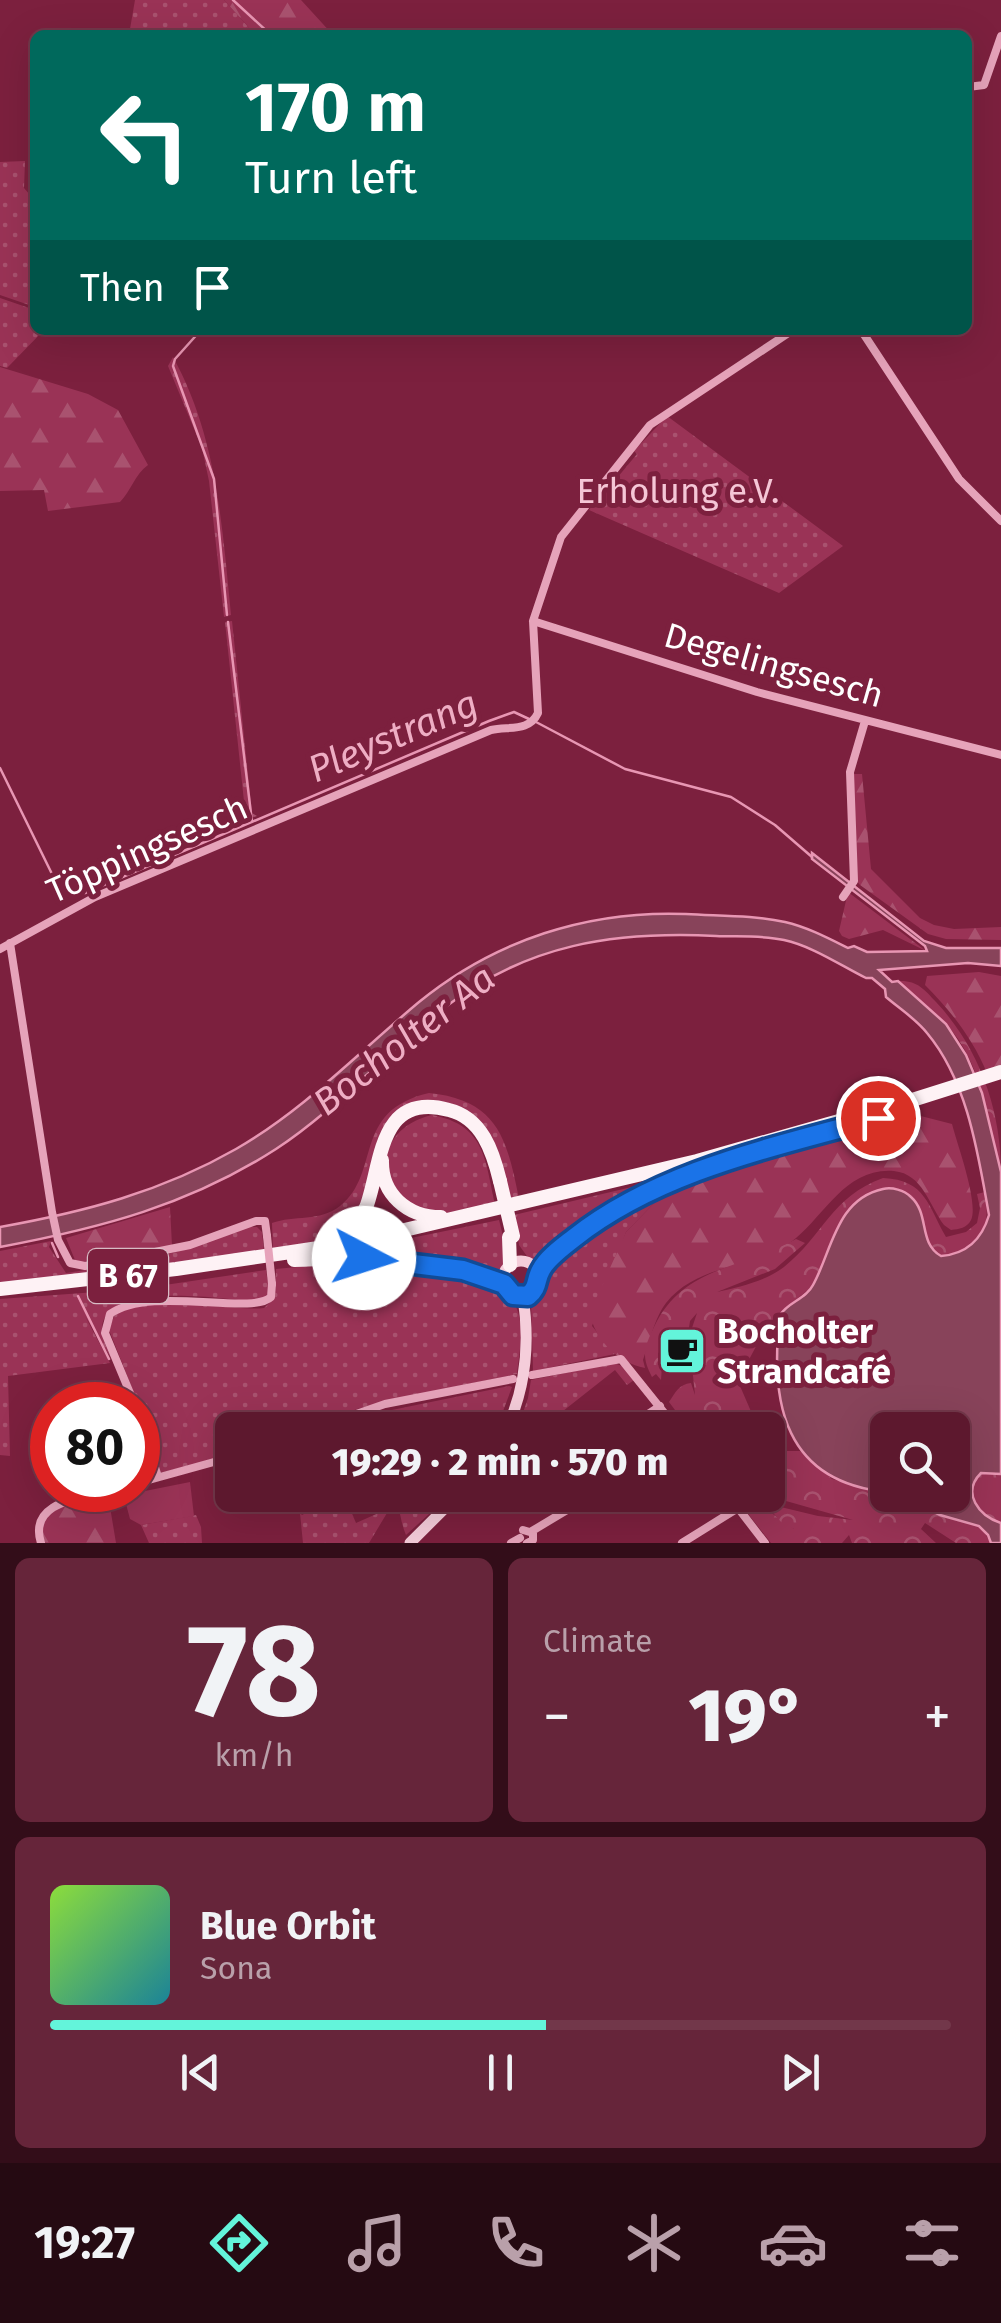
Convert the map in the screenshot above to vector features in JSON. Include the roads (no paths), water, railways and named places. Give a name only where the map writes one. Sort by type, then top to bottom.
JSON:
[{"type":"highway","name":"B 67","points":[[538,1275],[576,1237],[633,1200],[683,1177],[1001,1075]]},
{"type":"highway","name":"B 67","points":[[0,1292],[345,1244],[697,1161],[907,1106]]},
{"type":"highway","name":"B 67","points":[[255,1259],[318,1245],[349,1232],[367,1205],[383,1139],[400,1118],[412,1111],[442,1108],[470,1119],[488,1145],[517,1263]]},
{"type":"highway","name":"B 67","points":[[495,1210],[421,1216],[387,1188],[381,1166],[384,1150],[390,1134],[416,1114],[432,1112],[458,1117],[485,1147],[498,1182]]},
{"type":"highway","name":"B 67","points":[[0,1292],[194,1274],[346,1249],[770,1148]]},
{"type":"highway","name":"B 67","points":[[278,1260],[402,1260],[463,1270],[504,1284]]},
{"type":"main road","points":[[517,1263],[533,1266],[538,1275],[537,1287],[522,1297],[513,1295],[504,1284],[504,1274],[517,1263]]},
{"type":"main road","points":[[513,1412],[526,1360],[522,1297]]},
{"type":"main road","points":[[410,1543],[441,1512]]},
{"type":"street","points":[[972,87],[984,84],[1001,36]]},
{"type":"street","name":"Töppingsesch","points":[[0,949],[96,897],[491,730],[527,726],[538,713],[533,621],[561,538],[660,417],[785,335]]},
{"type":"street","points":[[864,335],[959,480],[1001,522]]},
{"type":"street","name":"Degelingsesch","points":[[533,621],[756,692],[1001,756]]},
{"type":"street","points":[[848,890],[850,772],[865,721]]},
{"type":"street","points":[[10,944],[52,1212],[58,1240],[70,1263],[77,1266],[190,1245],[265,1221],[272,1284],[270,1297],[259,1305],[151,1301],[126,1304],[110,1314],[104,1332],[125,1382]]},
{"type":"street","points":[[532,1376],[621,1359],[664,1412]]},
{"type":"street","points":[[362,1412],[513,1379]]},
{"type":"street","points":[[651,1412],[660,1406]]},
{"type":"street","points":[[160,1476],[215,1462]]},
{"type":"street","points":[[42,1543],[37,1530],[48,1512]]},
{"type":"street","points":[[521,1542],[534,1538],[532,1531],[564,1512]]},
{"type":"street","points":[[682,1543],[732,1512]]},
{"type":"street","points":[[741,1512],[764,1543]]},
{"type":"water","name":"Bocholter Aa","points":[[812,853],[924,941],[946,948],[1001,948],[1001,966],[968,963],[879,970],[892,982],[898,981],[946,1024],[966,1055],[982,1093],[1001,1172],[1001,1474],[981,1473],[975,1481],[973,1496],[986,1515],[1001,1523],[1001,1543],[991,1543],[979,1526],[934,1512],[970,1512],[970,1412],[870,1412],[870,1488],[826,1473],[805,1455],[791,1433],[782,1407],[777,1348],[780,1315],[810,1290],[838,1228],[855,1203],[883,1189],[905,1193],[917,1204],[929,1244],[941,1256],[972,1244],[989,1215],[962,1096],[941,1052],[923,1028],[886,997],[885,989],[872,978],[794,943],[758,937],[642,936],[573,946],[540,956],[475,986],[444,1008],[320,1116],[243,1169],[143,1212],[74,1232],[0,1247],[0,1227],[62,1215],[151,1189],[236,1149],[308,1099],[448,980],[544,933],[614,917],[736,916],[793,924],[867,952],[927,951],[812,859]]},
{"type":"waterway","points":[[233,0],[266,30]]},
{"type":"waterway","points":[[197,335],[173,366],[214,479],[227,615]]},
{"type":"waterway","points":[[228,622],[252,822]]},
{"type":"waterway","name":"Pleystrang","points":[[0,768],[52,874],[64,886],[85,893],[489,721],[514,712],[529,719]]},
{"type":"waterway","name":"Pleystrang","points":[[536,722],[625,769],[731,797],[775,825],[812,857]]},
{"type":"waterway","points":[[52,1243],[58,1257]]},
{"type":"waterway","points":[[78,1296],[109,1359]]},
{"type":"place","name":"Bocholter Strandcafé","points":[[682,1351]]},
{"type":"park label","name":"Erholung e.V.","points":[[678,491]]}]
